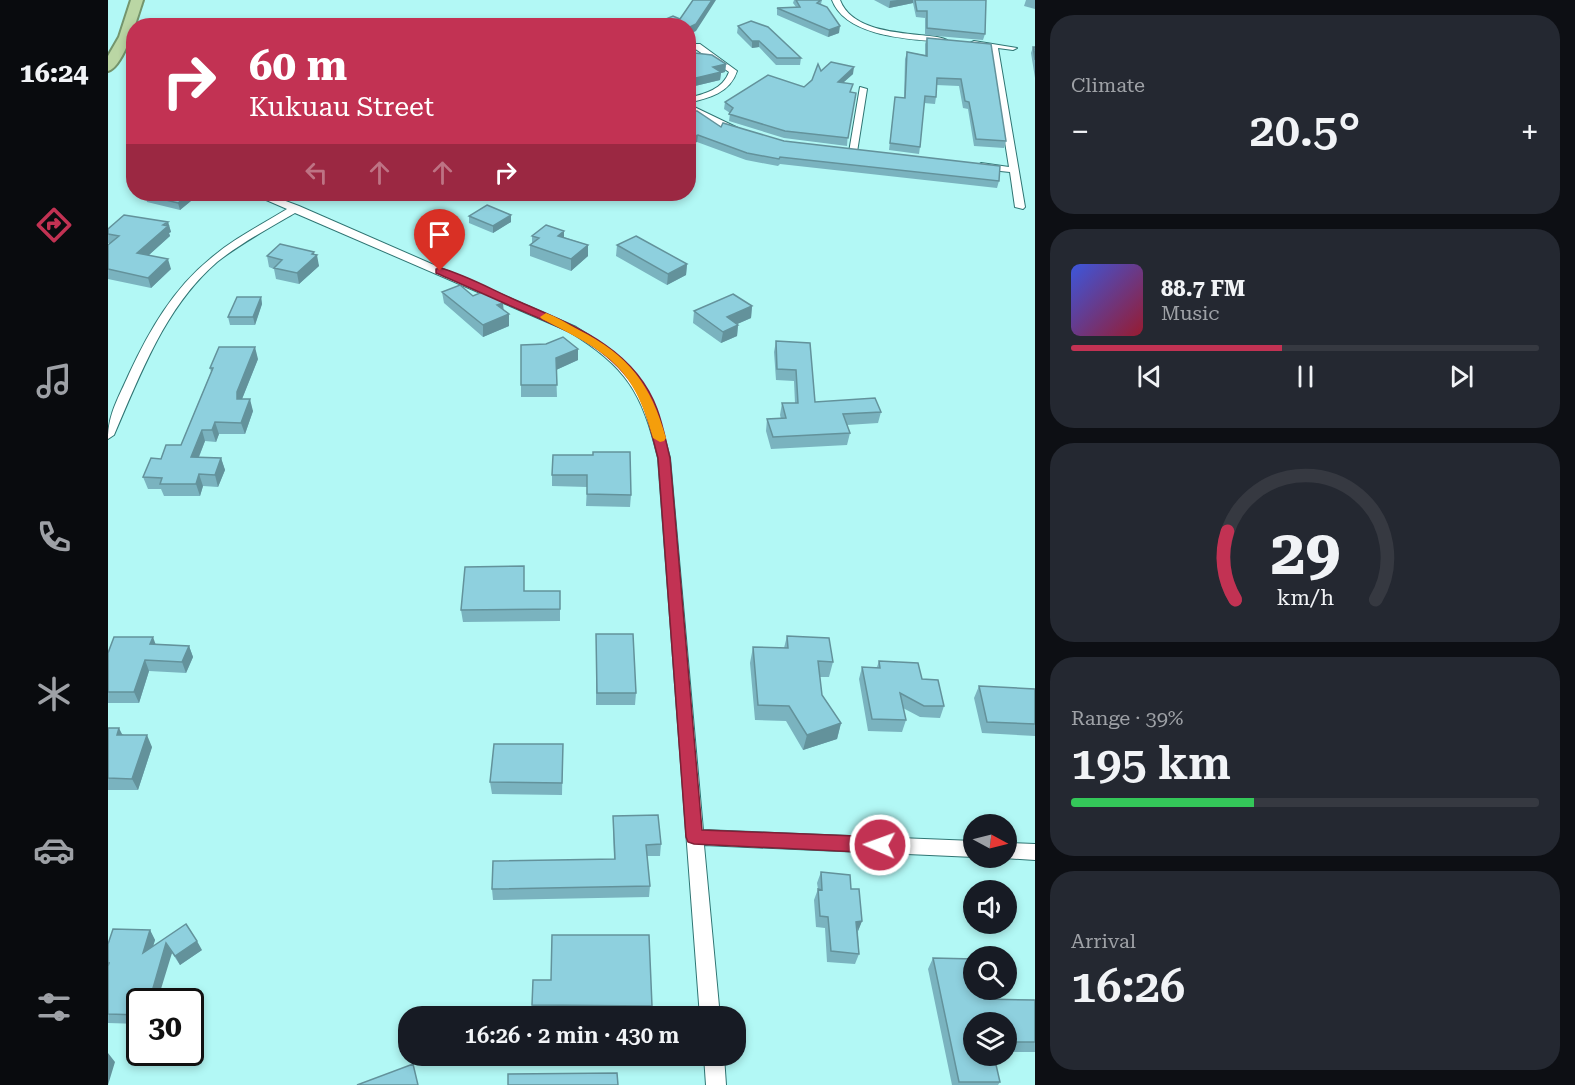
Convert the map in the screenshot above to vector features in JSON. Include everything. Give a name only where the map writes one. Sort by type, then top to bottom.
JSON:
[{"type":"highway","points":[[131,18],[137,0]]},
{"type":"highway","points":[[108,67],[126,34]]},
{"type":"street","points":[[836,0],[840,12],[847,18],[871,28],[902,35],[948,40]]},
{"type":"street","points":[[960,42],[1013,48]]},
{"type":"street","points":[[696,98],[721,88],[732,77],[733,70],[697,46]]},
{"type":"street","points":[[994,46],[1020,207]]},
{"type":"street","points":[[863,89],[848,152],[864,153]]},
{"type":"street","points":[[696,110],[745,133]]},
{"type":"street","points":[[968,165],[1013,170]]},
{"type":"street","points":[[278,201],[572,329],[600,345],[620,362],[638,384],[651,409],[664,458],[709,1006]]},
{"type":"street","points":[[108,435],[142,359],[178,296],[204,268],[235,244],[296,208]]},
{"type":"street","points":[[694,837],[963,849]]},
{"type":"street","points":[[1017,851],[1035,852]]},
{"type":"street","points":[[715,1066],[716,1085]]},
{"type":"building","points":[[693,0],[712,0],[696,24],[696,18],[681,18]]},
{"type":"building","points":[[796,0],[821,0],[817,3],[827,7],[840,26],[829,30],[777,8],[800,7]]},
{"type":"building","points":[[915,0],[986,0],[985,34],[927,28],[927,11],[917,11]]},
{"type":"building","points":[[751,21],[768,27],[801,58],[777,58],[759,41],[752,41],[738,26]]},
{"type":"building","points":[[927,38],[991,44],[1006,141],[976,139],[969,102],[965,101],[961,79],[937,78],[936,97],[925,96],[920,147],[890,143],[895,97],[905,98],[907,52],[927,56]]},
{"type":"building","points":[[696,53],[712,55],[726,64],[713,67],[721,72],[696,78]]},
{"type":"building","points":[[831,62],[854,67],[838,82],[853,84],[850,92],[856,93],[848,138],[785,131],[729,114],[733,108],[725,102],[768,75],[804,87],[812,80],[818,64],[821,71]]},
{"type":"building","points":[[696,111],[721,127],[723,123],[784,141],[1000,166],[999,181],[780,157],[779,159],[747,153],[696,136]]},
{"type":"building","points":[[487,205],[511,215],[493,226],[469,216]]},
{"type":"building","points":[[124,215],[168,222],[163,225],[168,226],[137,253],[168,259],[148,278],[108,269],[108,245],[119,236],[108,234],[108,229]]},
{"type":"building","points":[[546,225],[564,231],[558,236],[588,245],[571,259],[530,245],[539,238],[532,236]]},
{"type":"building","points":[[636,236],[687,264],[668,274],[617,245]]},
{"type":"building","points":[[280,244],[314,252],[312,254],[317,255],[297,273],[274,268],[282,260],[267,256]]},
{"type":"building","points":[[460,285],[473,296],[487,290],[503,303],[497,305],[509,314],[483,325],[442,292]]},
{"type":"building","points":[[733,294],[752,306],[727,317],[738,325],[723,332],[694,311]]},
{"type":"building","points":[[237,297],[261,297],[253,317],[228,317]]},
{"type":"building","points":[[563,337],[578,349],[556,358],[557,385],[521,385],[521,345],[546,344]]},
{"type":"building","points":[[776,341],[810,343],[815,402],[875,398],[881,412],[843,414],[850,433],[773,437],[767,419],[786,418],[782,403],[798,403],[796,370],[777,369]]},
{"type":"building","points":[[219,347],[255,347],[237,392],[237,399],[250,399],[241,423],[215,422],[212,430],[202,430],[191,457],[221,458],[215,475],[199,474],[196,484],[160,484],[162,478],[143,477],[151,458],[161,459],[166,445],[181,445],[213,368],[210,368]]},
{"type":"building","points":[[593,452],[630,452],[631,495],[587,494],[587,475],[552,475],[553,455],[593,455]]},
{"type":"building","points":[[524,566],[524,591],[560,591],[560,609],[461,610],[465,567]]},
{"type":"building","points":[[596,634],[633,634],[636,693],[597,693]]},
{"type":"building","points":[[787,636],[829,638],[833,662],[818,661],[822,695],[841,723],[807,735],[789,706],[758,705],[753,647],[788,648]]},
{"type":"building","points":[[114,637],[153,637],[150,644],[189,646],[182,662],[145,660],[134,692],[108,692],[108,653]]},
{"type":"building","points":[[879,661],[918,663],[922,679],[938,680],[944,706],[924,706],[900,693],[906,720],[872,719],[862,667],[880,668]]},
{"type":"building","points":[[979,686],[1035,689],[1035,724],[987,722]]},
{"type":"building","points":[[108,728],[119,728],[117,735],[147,735],[132,779],[108,778]]},
{"type":"building","points":[[494,744],[563,744],[562,783],[490,782]]},
{"type":"building","points":[[658,815],[661,844],[646,845],[650,886],[492,889],[493,861],[615,859],[613,816]]},
{"type":"building","points":[[821,872],[850,875],[851,889],[859,889],[862,921],[856,922],[859,954],[831,951],[828,917],[820,916],[818,889],[822,890]]},
{"type":"building","points":[[186,924],[197,941],[175,956],[166,943],[153,988],[126,988],[126,1015],[108,1014],[108,944],[113,929],[150,930],[143,953]]},
{"type":"building","points":[[552,935],[649,935],[652,1006],[532,1005],[533,980],[551,980]]},
{"type":"building","points":[[933,958],[963,959],[963,1000],[1035,1000],[1035,1042],[1017,1042],[1017,1012],[963,1012],[963,1066],[996,1066],[1000,1082],[959,1082]]},
{"type":"building","points":[[408,1066],[413,1066],[418,1085],[357,1085]]},
{"type":"building","points":[[617,1073],[618,1085],[508,1085],[508,1074]]},
{"type":"slow traffic","points":[[546,317],[600,345],[620,362],[638,384],[651,409],[660,438]]},
{"type":"route","points":[[440,271],[543,315],[600,345],[620,362],[638,384],[651,409],[664,458],[694,837],[880,845]]}]
